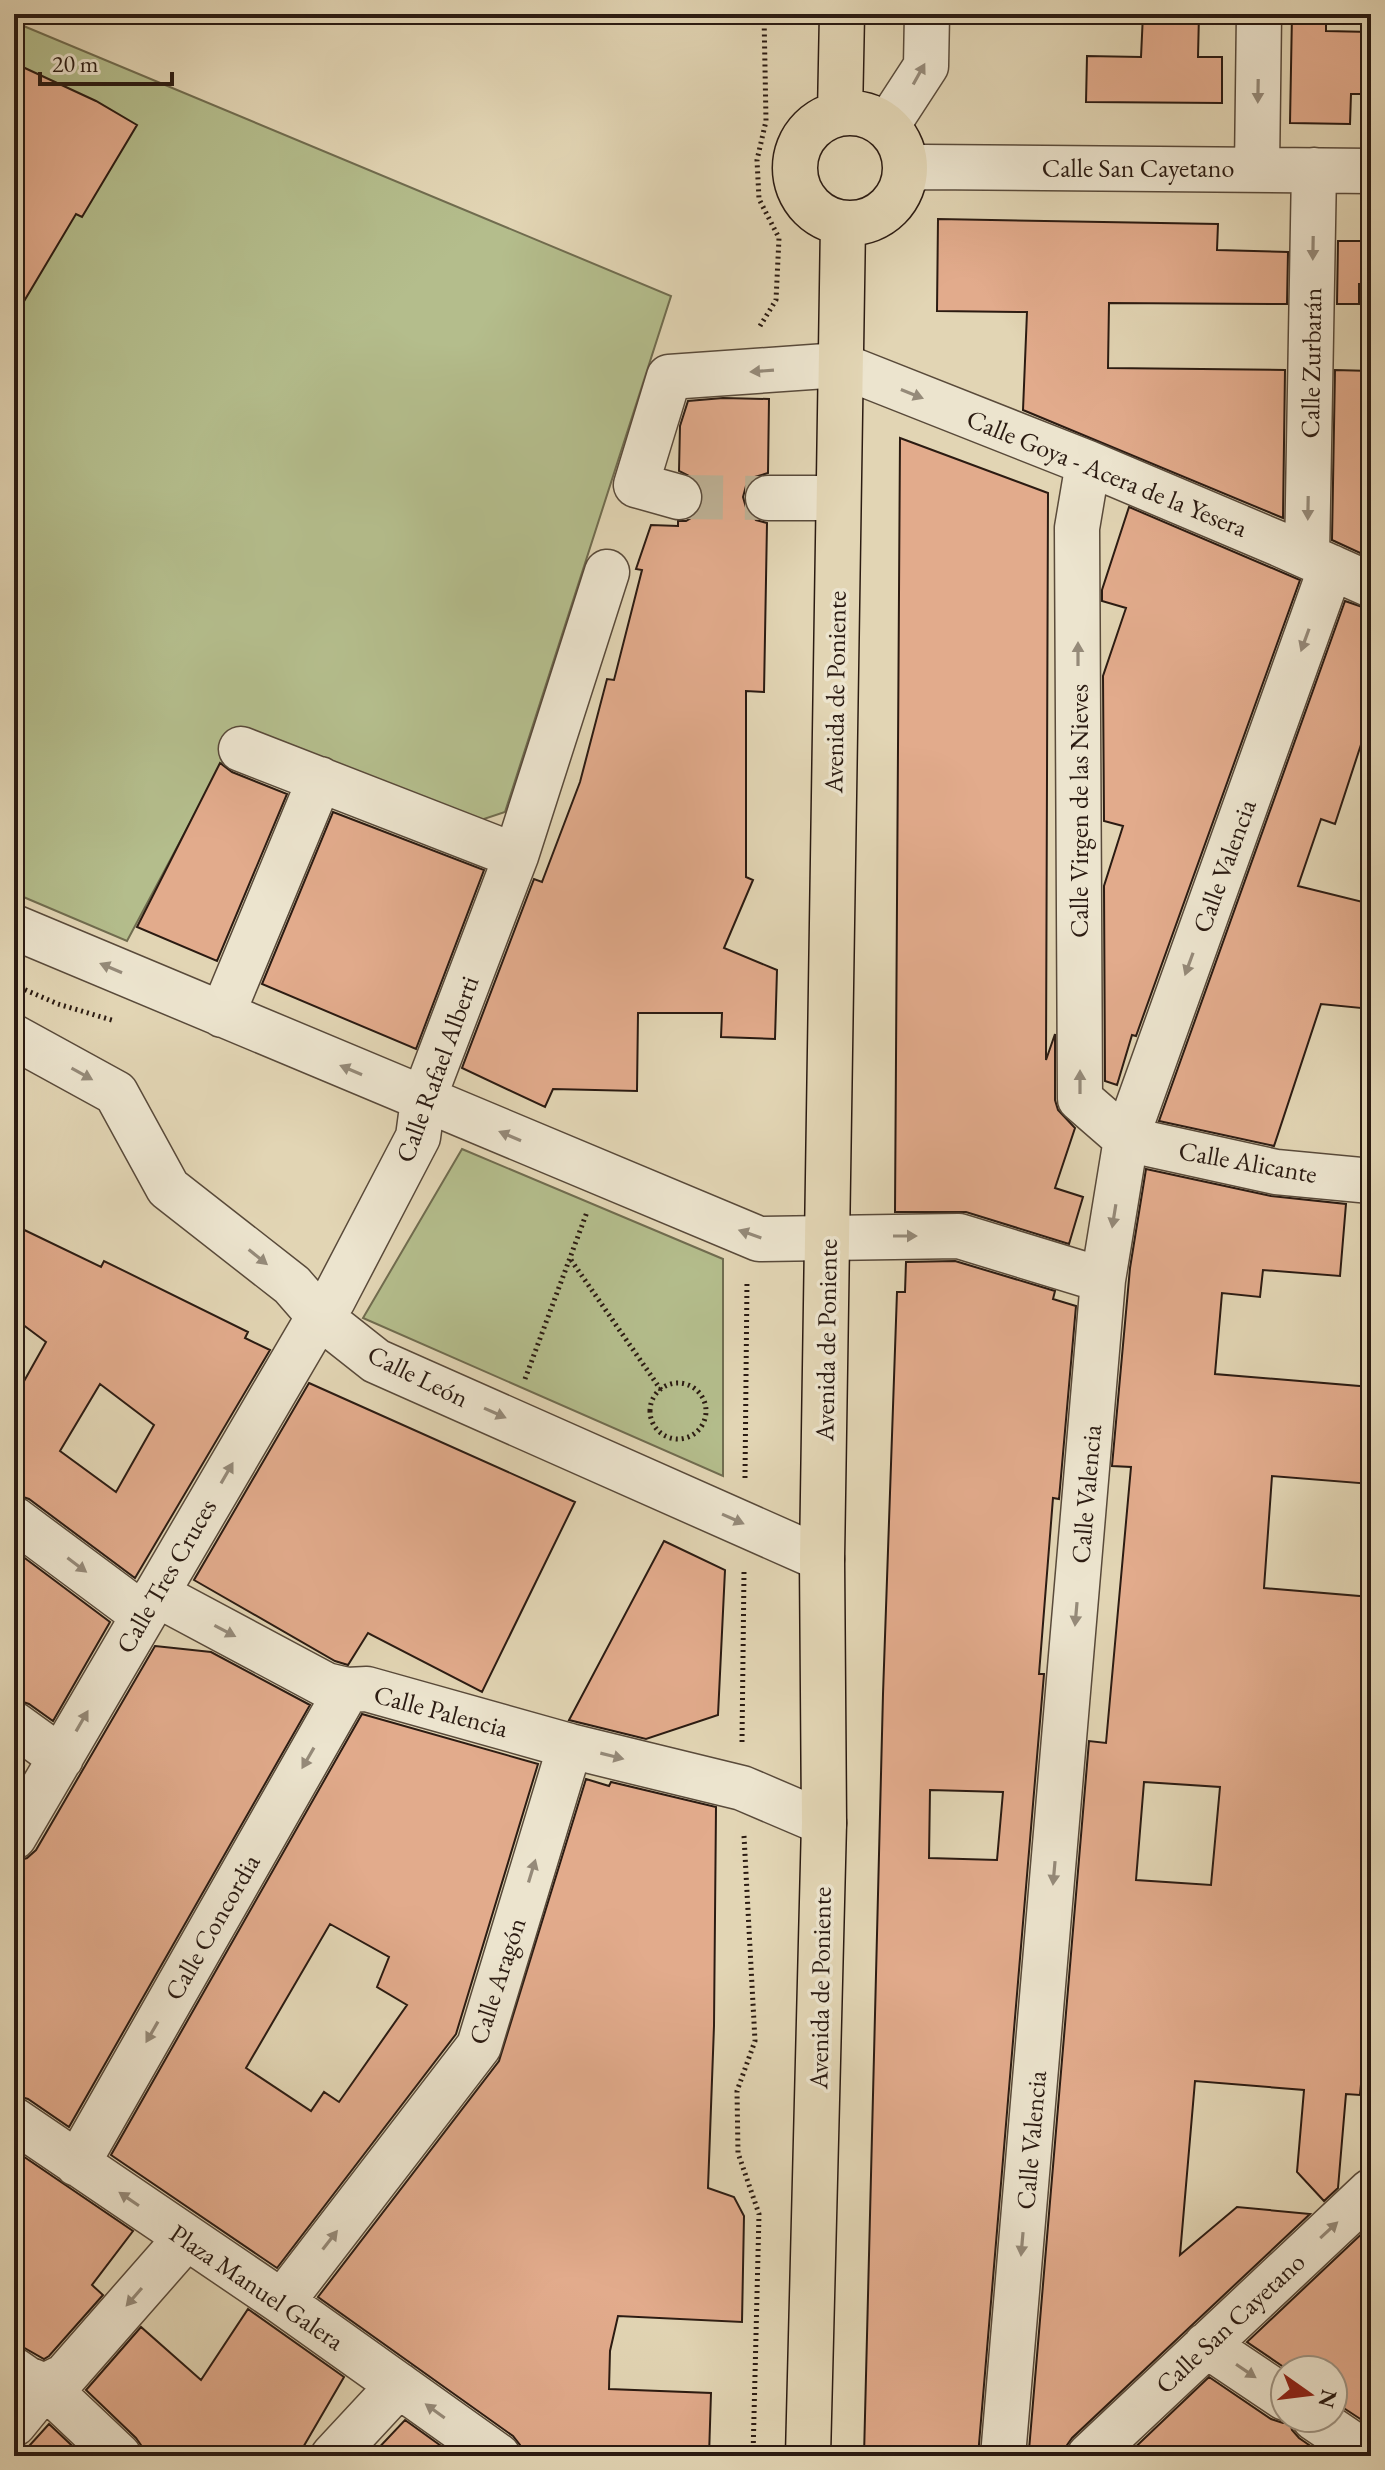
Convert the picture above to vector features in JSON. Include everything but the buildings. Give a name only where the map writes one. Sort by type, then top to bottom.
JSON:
[{"type":"main road","points":[[840,113],[842,14]]},
{"type":"main road","points":[[840,113],[861,114],[887,126],[898,139],[906,171],[902,189],[892,205],[878,217],[861,223],[843,224],[826,219],[810,208],[794,176],[795,157],[802,140],[813,126],[840,113]]},
{"type":"main road","name":"Avenida de Poniente","points":[[808,2456],[824,1823],[822,1559],[843,224]]},
{"type":"street","points":[[887,126],[926,66],[927,14]]},
{"type":"street","points":[[1257,168],[1259,14]]},
{"type":"street","name":"Calle San Cayetano","points":[[906,171],[924,167],[1371,171]]},
{"type":"street","name":"Calle Zurbarán","points":[[1314,170],[1319,562]]},
{"type":"street","points":[[679,497],[636,485],[669,377],[840,365]]},
{"type":"street","name":"Calle Goya - Acera de la Yesera","points":[[840,365],[1088,463],[1371,585]]},
{"type":"street","name":"Calle Virgen de las Nieves","points":[[1088,463],[1077,528],[1080,1099],[1126,1139]]},
{"type":"street","points":[[768,498],[838,498]]},
{"type":"street","name":"Calle Valencia","points":[[1003,2456],[1103,1280],[1126,1139],[1319,562]]},
{"type":"street","name":"Calle Rafael Alberti","points":[[319,1316],[333,1300],[418,1137],[423,1100],[516,856],[607,572]]},
{"type":"street","points":[[241,749],[516,856]]},
{"type":"street","points":[[222,1015],[320,779]]},
{"type":"street","points":[[14,927],[759,1239],[959,1236],[1103,1280]]},
{"type":"street","name":"Calle León","points":[[14,1037],[116,1093],[168,1188],[292,1285],[319,1316],[376,1361],[822,1559]]},
{"type":"street","name":"Calle Alicante","points":[[1126,1139],[1276,1172],[1371,1181]]},
{"type":"street","name":"Calle Tres Cruces","points":[[14,1837],[319,1316]]},
{"type":"street","name":"Calle Palencia","points":[[14,1519],[150,1604],[326,1685],[347,1690],[367,1689],[570,1746],[742,1788],[824,1823]]},
{"type":"street","name":"Calle Concordia","points":[[77,2164],[347,1690]]},
{"type":"street","points":[[14,1724],[61,1758]]},
{"type":"street","name":"Calle Aragón","points":[[282,2302],[479,2046],[570,1746]]},
{"type":"street","name":"Calle Palencia","points":[[742,1788],[824,1768]]},
{"type":"street","name":"Plaza Manuel Galera","points":[[14,2120],[282,2302],[498,2456]]},
{"type":"street","name":"Calle San Cayetano","points":[[1089,2456],[1370,2187]]},
{"type":"street","points":[[30,2378],[65,2376],[186,2238]]},
{"type":"street","points":[[1206,2345],[1269,2387]]},
{"type":"street","points":[[14,2424],[30,2378]]},
{"type":"street","points":[[30,2378],[119,2456]]},
{"type":"street","points":[[333,2456],[399,2385]]},
{"type":"street","points":[[1338,2434],[1370,2456]]},
{"type":"path","points":[[510,1420],[601,1174]]},
{"type":"path","points":[[570,1259],[661,1390]]},
{"type":"path","points":[[678,1383],[690,1386],[700,1394],[706,1405],[706,1417],[701,1429],[690,1437],[678,1440],[666,1437],[656,1429],[650,1405],[661,1390],[678,1383]]},
{"type":"green space","points":[[14,22],[671,296],[505,812],[472,823],[239,731],[127,941],[14,893]]},
{"type":"green space","points":[[462,1149],[723,1259],[723,1476],[363,1318]]},
{"type":"tunnel","points":[[679,497],[768,498]]}]
